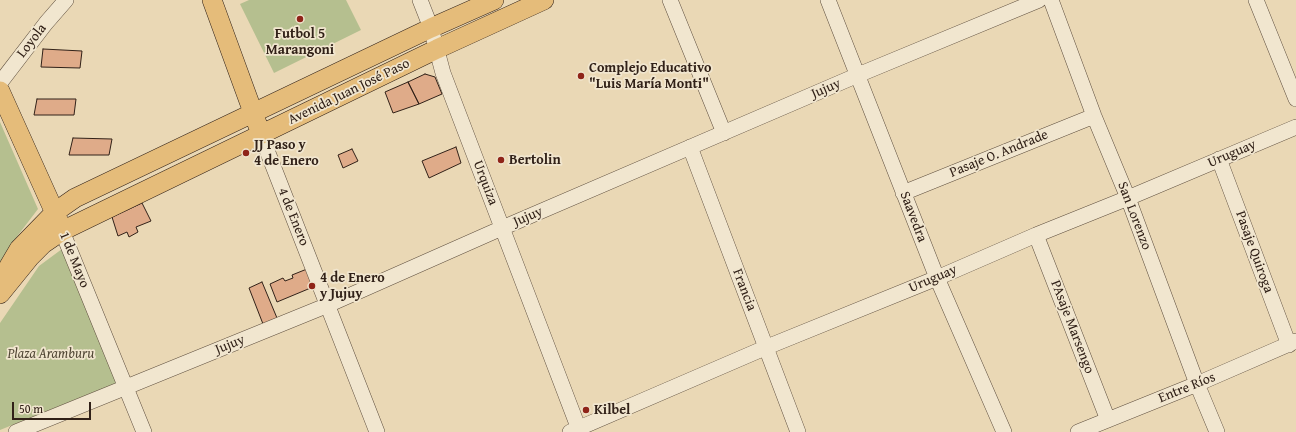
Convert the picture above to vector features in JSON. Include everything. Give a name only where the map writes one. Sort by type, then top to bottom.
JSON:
[{"type":"main road","name":"4 de Enero","points":[[212,0],[261,135]]},
{"type":"main road","name":"Avenida Juan José Paso","points":[[0,294],[9,266],[19,249],[55,212],[75,198],[494,0]]},
{"type":"main road","name":"Avenida Juan José Paso","points":[[0,294],[30,257],[43,244],[62,231],[437,49],[544,0]]},
{"type":"main road","name":"1 de Mayo","points":[[0,91],[55,212],[62,231]]},
{"type":"street","name":"Loyola","points":[[0,83],[46,23],[66,0]]},
{"type":"street","name":"Urquiza","points":[[420,0],[432,28],[442,73],[502,228],[576,431]]},
{"type":"street","points":[[670,0],[724,133]]},
{"type":"street","name":"Saavedra","points":[[828,0],[937,278],[1004,432]]},
{"type":"street","name":"Jujuy","points":[[16,432],[328,305],[502,228],[858,75],[1039,0]]},
{"type":"street","name":"San Lorenzo","points":[[1051,0],[1094,116],[1128,198],[1197,384],[1217,432]]},
{"type":"street","points":[[1256,0],[1296,99]]},
{"type":"street","name":"Pasaje O. Andrade","points":[[903,193],[1094,116]]},
{"type":"street","name":"Uruguay","points":[[576,431],[767,347],[937,278],[1036,235],[1296,127]]},
{"type":"street","name":"4 de Enero","points":[[261,135],[377,432]]},
{"type":"street","name":"Francia","points":[[690,148],[767,347],[798,432]]},
{"type":"street","name":"Pasaje Quiroga","points":[[1219,159],[1292,343]]},
{"type":"street","name":"1 de Mayo","points":[[62,231],[144,432]]},
{"type":"street","name":"PAsaje Marsengo","points":[[1036,235],[1108,420]]},
{"type":"street","name":"Entre Ríos","points":[[1078,432],[1197,384],[1292,343]]},
{"type":"green space","points":[[249,0],[346,0],[361,30],[274,73],[240,4]]},
{"type":"green space","points":[[0,122],[38,209],[12,243],[0,276]]},
{"type":"green space","name":"Plaza Aramburu","points":[[62,249],[117,383],[0,430],[0,323],[39,266]]},
{"type":"building","points":[[43,49],[82,51],[80,68],[41,67]]},
{"type":"building","points":[[425,74],[435,77],[442,94],[419,104],[408,82]]},
{"type":"building","points":[[408,82],[419,104],[393,113],[385,92]]},
{"type":"building","points":[[37,99],[76,99],[74,115],[34,115]]},
{"type":"building","points":[[73,138],[112,139],[109,155],[69,155]]},
{"type":"building","points":[[456,147],[461,163],[429,178],[422,161]]},
{"type":"building","points":[[352,149],[358,161],[343,168],[338,155]]},
{"type":"building","points":[[142,203],[151,221],[136,227],[138,232],[129,237],[127,232],[118,236],[112,217]]},
{"type":"building","points":[[307,269],[313,287],[277,302],[270,284],[283,278],[285,281],[293,278],[292,275]]},
{"type":"building","points":[[262,282],[277,318],[263,324],[249,288]]},
{"type":"place","name":"Futbol 5 Marangoni","points":[[300,19]]},
{"type":"place","name":"Complejo Educativo \"Luis María Monti\"","points":[[581,76]]},
{"type":"place","name":"JJ Paso y 4 de Enero","points":[[246,153]]},
{"type":"place","name":"Bertolin","points":[[501,160]]},
{"type":"place","name":"4 de Enero y Jujuy","points":[[312,286]]},
{"type":"place","name":"Kilbel","points":[[586,410]]}]
